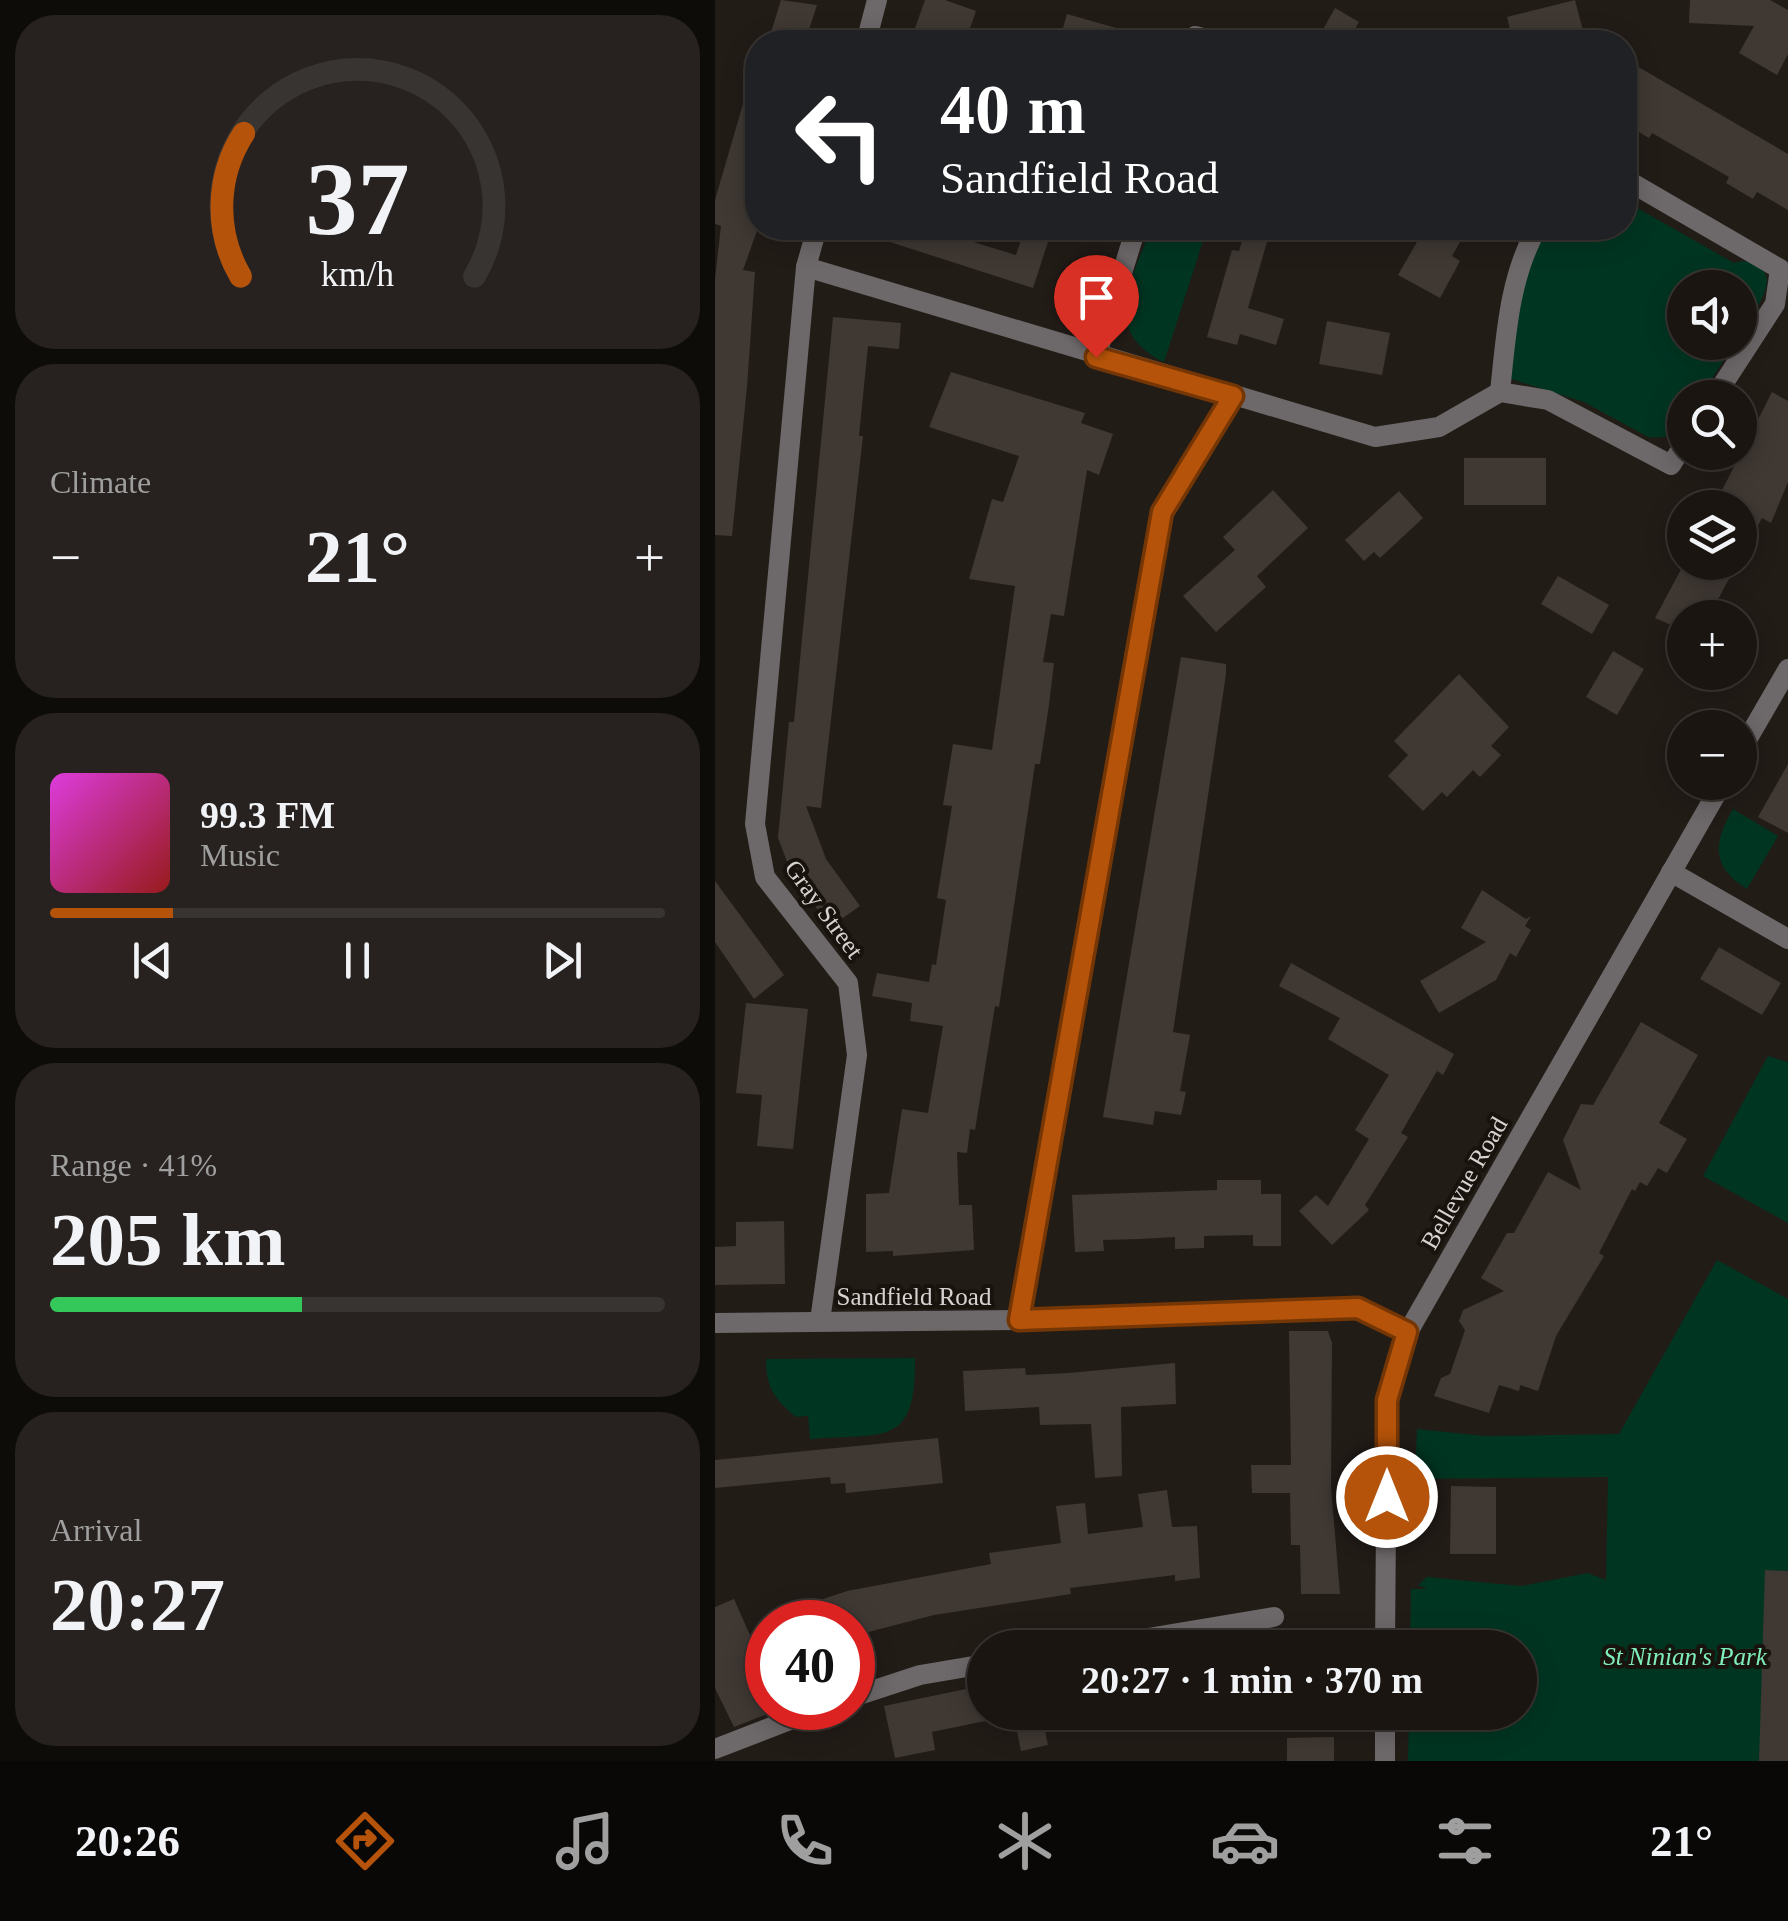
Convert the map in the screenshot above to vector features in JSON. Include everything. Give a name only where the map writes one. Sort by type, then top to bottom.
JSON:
[{"type":"street","points":[[869,30],[877,0]]},
{"type":"street","points":[[1637,186],[1780,269],[1775,304],[1726,380]]},
{"type":"street","name":"Gray Street","points":[[814,240],[806,267],[755,824],[765,876],[849,984],[857,1055],[820,1320]]},
{"type":"street","points":[[1096,357],[1132,240]]},
{"type":"street","points":[[1500,392],[1509,312],[1530,240]]},
{"type":"street","points":[[806,267],[1096,357],[1375,437],[1439,428],[1500,392],[1549,400],[1667,463]]},
{"type":"street","points":[[1019,1320],[1162,512],[1233,396]]},
{"type":"street","points":[[1757,723],[1788,669]]},
{"type":"street","name":"Bellevue Road","points":[[1385,1630],[1387,1400],[1407,1332],[1713,800]]},
{"type":"street","points":[[1671,872],[1788,938]]},
{"type":"street","name":"Sandfield Road","points":[[715,1323],[1019,1320],[1358,1308],[1407,1332]]},
{"type":"street","points":[[1195,1630],[1273,1617]]},
{"type":"street","points":[[875,1689],[920,1675],[967,1667]]},
{"type":"street","points":[[715,1749],[764,1730]]},
{"type":"street","points":[[1385,1730],[1385,1761]]},
{"type":"green space","points":[[1637,208],[1734,263],[1755,264],[1765,272],[1767,280],[1757,307],[1757,270],[1667,270],[1667,360],[1724,360],[1711,380],[1667,380],[1667,436],[1648,437],[1584,402],[1511,379],[1520,301],[1542,240],[1637,240]]},
{"type":"green space","points":[[1147,240],[1203,240],[1164,362],[1132,335],[1126,320],[1130,285]]},
{"type":"green space","points":[[1733,809],[1778,836],[1747,889],[1727,872],[1719,854],[1722,833]]},
{"type":"green space","points":[[1768,1056],[1788,1062],[1788,1223],[1703,1176]]},
{"type":"green space","name":"St Ninian's Park","points":[[1717,1260],[1788,1299],[1788,1761],[1408,1761],[1409,1730],[1537,1730],[1537,1630],[1410,1630],[1411,1589],[1427,1589],[1418,1585],[1427,1577],[1521,1586],[1588,1573],[1606,1580],[1608,1477],[1415,1479],[1417,1429],[1485,1436],[1619,1434]]},
{"type":"green space","points":[[915,1358],[910,1408],[902,1422],[891,1430],[858,1436],[810,1439],[808,1416],[796,1417],[782,1404],[773,1392],[766,1369],[766,1359]]},
{"type":"building","points":[[781,0],[817,5],[809,30],[772,30]]},
{"type":"building","points":[[925,0],[945,0],[976,11],[969,30],[914,30]]},
{"type":"building","points":[[1575,0],[1583,30],[1510,30],[1507,17]]},
{"type":"building","points":[[1690,0],[1770,0],[1788,10],[1788,54],[1777,75],[1739,53],[1754,26],[1689,23]]},
{"type":"building","points":[[1335,8],[1359,22],[1354,30],[1323,30]]},
{"type":"building","points":[[1067,14],[1123,30],[1062,30]]},
{"type":"building","points":[[1637,66],[1788,154],[1788,210],[1757,192],[1753,199],[1726,183],[1729,177],[1652,133],[1649,138],[1637,131]]},
{"type":"building","points":[[745,97],[745,240],[754,240],[743,270],[755,272],[732,536],[715,535],[715,279],[721,226],[715,224],[715,200]]},
{"type":"building","points":[[884,240],[967,240],[1016,255],[1021,240],[1049,240],[1033,288]]},
{"type":"building","points":[[1242,240],[1268,240],[1248,308],[1284,319],[1276,345],[1240,334],[1237,345],[1207,337],[1232,250],[1239,251]]},
{"type":"building","points":[[1418,240],[1461,240],[1452,256],[1460,261],[1440,298],[1398,275]]},
{"type":"building","points":[[833,317],[901,323],[899,349],[868,346],[859,436],[863,436],[821,808],[806,806],[826,859],[860,906],[830,927],[791,872],[778,838],[789,722],[794,722]]},
{"type":"building","points":[[1327,321],[1390,333],[1382,375],[1319,364]]},
{"type":"building","points":[[951,372],[1085,413],[1081,423],[1113,434],[1099,475],[1087,470],[1064,616],[1051,614],[1043,662],[1054,663],[1049,705],[1040,764],[1035,764],[999,1007],[995,1006],[975,1130],[970,1129],[967,1153],[957,1152],[959,1205],[972,1205],[974,1250],[893,1256],[893,1251],[866,1252],[866,1194],[889,1193],[902,1109],[928,1113],[943,1026],[910,1021],[912,1003],[872,996],[877,973],[929,982],[932,964],[936,965],[946,900],[937,898],[952,806],[943,805],[953,744],[992,750],[1015,586],[969,579],[992,499],[1003,502],[1019,456],[929,427]]},
{"type":"building","points":[[1772,392],[1788,401],[1788,482],[1771,523],[1762,518],[1757,527],[1757,490],[1722,490],[1732,470],[1757,470],[1757,421]]},
{"type":"building","points":[[1464,458],[1546,458],[1546,505],[1464,505]]},
{"type":"building","points":[[1273,490],[1308,528],[1257,576],[1266,587],[1216,632],[1183,596],[1235,550],[1223,537]]},
{"type":"building","points":[[1399,491],[1423,518],[1380,558],[1374,552],[1364,561],[1345,540]]},
{"type":"building","points":[[1558,576],[1609,605],[1592,634],[1541,604]]},
{"type":"building","points":[[1675,580],[1728,580],[1718,600],[1667,600],[1667,623],[1655,618]]},
{"type":"building","points":[[1613,651],[1644,669],[1617,715],[1586,697]]},
{"type":"building","points":[[1181,657],[1226,664],[1226,674],[1173,1032],[1190,1035],[1180,1091],[1186,1092],[1181,1115],[1155,1111],[1153,1125],[1103,1117]]},
{"type":"building","points":[[1459,674],[1509,727],[1491,746],[1501,755],[1480,777],[1473,770],[1447,797],[1442,792],[1423,811],[1388,776],[1408,755],[1394,741]]},
{"type":"building","points":[[1788,764],[1788,833],[1758,817]]},
{"type":"building","points":[[715,881],[784,975],[754,999],[715,942]]},
{"type":"building","points":[[1482,890],[1526,919],[1531,916],[1525,926],[1531,930],[1516,957],[1510,953],[1496,980],[1439,1013],[1420,981],[1486,942],[1461,928]]},
{"type":"building","points":[[1719,947],[1781,983],[1762,1015],[1700,979]]},
{"type":"building","points":[[1291,963],[1454,1054],[1443,1075],[1437,1071],[1401,1133],[1408,1137],[1365,1205],[1369,1210],[1332,1245],[1299,1211],[1316,1195],[1328,1206],[1369,1139],[1355,1130],[1389,1075],[1328,1039],[1340,1018],[1279,986]]},
{"type":"building","points":[[746,1003],[808,1009],[793,1149],[757,1146],[762,1095],[736,1093]]},
{"type":"building","points":[[1641,1022],[1698,1055],[1659,1123],[1687,1139],[1667,1173],[1658,1168],[1647,1186],[1640,1182],[1635,1191],[1632,1189],[1599,1253],[1604,1256],[1556,1336],[1538,1391],[1520,1385],[1519,1391],[1499,1385],[1489,1413],[1434,1396],[1441,1378],[1450,1374],[1465,1330],[1459,1321],[1463,1310],[1504,1291],[1481,1278],[1507,1233],[1514,1233],[1548,1172],[1581,1190],[1563,1140],[1581,1104],[1593,1105]]},
{"type":"building","points":[[1217,1180],[1261,1180],[1261,1194],[1281,1194],[1281,1246],[1253,1246],[1253,1235],[1204,1236],[1204,1248],[1175,1249],[1175,1237],[1103,1240],[1104,1251],[1075,1252],[1072,1195],[1217,1190]]},
{"type":"building","points":[[784,1221],[785,1284],[715,1285],[715,1247],[736,1246],[736,1222]]},
{"type":"building","points":[[1289,1331],[1328,1331],[1332,1343],[1331,1487],[1340,1594],[1301,1594],[1300,1545],[1291,1545],[1290,1493],[1252,1493],[1251,1465],[1291,1465]]},
{"type":"building","points":[[1175,1363],[1176,1404],[1121,1407],[1122,1476],[1095,1478],[1091,1424],[1040,1425],[1039,1407],[965,1411],[963,1371],[1025,1368],[1026,1375]]},
{"type":"building","points":[[938,1438],[943,1483],[846,1493],[845,1483],[831,1484],[830,1477],[715,1488],[715,1460]]},
{"type":"building","points":[[1451,1486],[1496,1487],[1496,1554],[1450,1554]]},
{"type":"building","points":[[1167,1490],[1172,1527],[1197,1526],[1200,1578],[1175,1581],[1175,1575],[1070,1588],[1071,1594],[934,1615],[875,1630],[875,1600],[820,1600],[847,1591],[991,1564],[989,1553],[1061,1543],[1056,1506],[1085,1503],[1088,1534],[1143,1527],[1138,1494]]},
{"type":"building","points":[[1765,1570],[1788,1571],[1788,1761],[1759,1761]]},
{"type":"building","points":[[734,1599],[745,1624],[745,1723],[734,1727],[715,1688],[715,1607]]},
{"type":"building","points":[[967,1689],[967,1725],[932,1732],[935,1750],[895,1758],[884,1706]]},
{"type":"building","points":[[1017,1730],[1045,1730],[1048,1745],[1021,1751]]},
{"type":"building","points":[[1334,1737],[1334,1761],[1287,1761],[1287,1738]]},
{"type":"route","points":[[1096,357],[1233,396],[1162,512],[1019,1320],[1358,1308],[1407,1332],[1387,1400],[1387,1497]]}]
